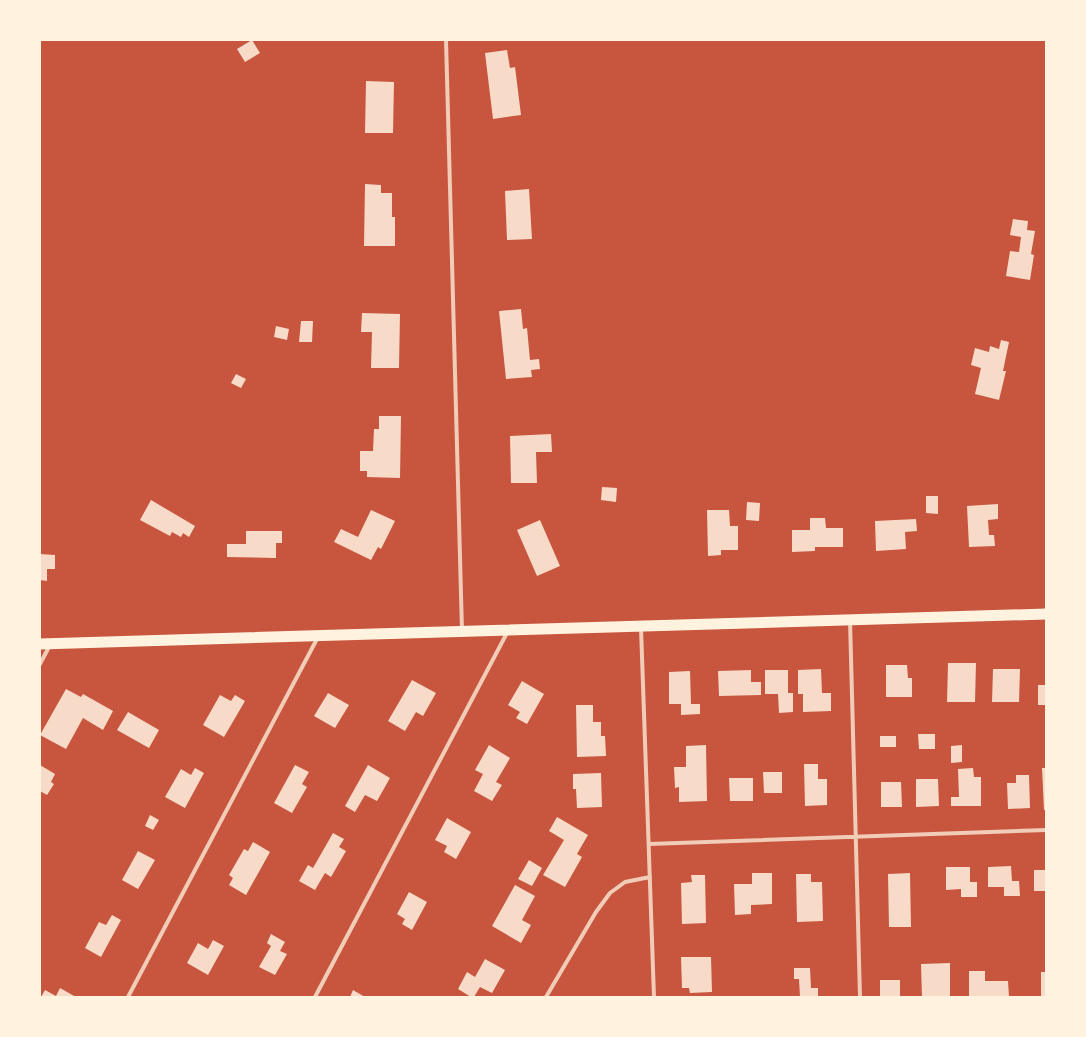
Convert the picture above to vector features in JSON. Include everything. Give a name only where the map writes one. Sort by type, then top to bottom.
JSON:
[{"type":"highway","points":[[46,644],[1046,614]]},
{"type":"street","points":[[446,40],[462,631]]},
{"type":"street","points":[[850,620],[860,997]]},
{"type":"street","points":[[641,625],[654,997]]},
{"type":"street","points":[[315,997],[509,629]]},
{"type":"street","points":[[128,997],[319,635]]},
{"type":"street","points":[[40,664],[46,644]]},
{"type":"street","points":[[648,844],[1046,830]]},
{"type":"street","points":[[546,997],[596,912],[610,893],[625,882],[650,877]]},
{"type":"building","points":[[252,40],[260,53],[245,62],[237,49]]},
{"type":"building","points":[[507,50],[510,68],[515,67],[521,115],[493,119],[485,53]]},
{"type":"building","points":[[366,81],[394,82],[393,133],[365,133]]},
{"type":"building","points":[[365,184],[381,185],[381,193],[392,193],[392,217],[395,217],[395,246],[364,246]]},
{"type":"building","points":[[529,189],[532,239],[507,240],[505,191]]},
{"type":"building","points":[[1013,219],[1028,221],[1027,230],[1035,231],[1031,254],[1034,255],[1030,280],[1006,276],[1010,251],[1019,252],[1021,237],[1010,235]]},
{"type":"building","points":[[521,309],[523,329],[527,328],[530,360],[539,359],[540,369],[531,370],[532,377],[506,379],[499,311]]},
{"type":"building","points":[[362,313],[400,314],[399,368],[371,368],[372,332],[361,332]]},
{"type":"building","points":[[301,321],[313,321],[312,342],[299,342]]},
{"type":"building","points":[[276,326],[289,329],[287,340],[274,337]]},
{"type":"building","points":[[1001,340],[1009,342],[1003,371],[1006,371],[999,400],[975,394],[981,368],[971,365],[975,348],[989,352],[990,346],[999,349]]},
{"type":"building","points":[[236,374],[246,379],[241,388],[231,383]]},
{"type":"building","points":[[379,416],[401,416],[400,478],[367,477],[367,471],[360,471],[360,451],[373,451],[374,429],[379,429]]},
{"type":"building","points":[[551,434],[552,452],[536,452],[537,483],[511,483],[510,436]]},
{"type":"building","points":[[602,487],[617,488],[616,502],[601,500]]},
{"type":"building","points":[[926,496],[938,496],[938,514],[926,513]]},
{"type":"building","points":[[151,500],[195,526],[189,537],[183,533],[181,537],[172,532],[170,536],[140,520]]},
{"type":"building","points":[[747,502],[760,503],[759,521],[746,520]]},
{"type":"building","points":[[998,504],[998,519],[988,520],[989,535],[994,535],[995,546],[969,547],[967,506]]},
{"type":"building","points":[[371,510],[395,521],[381,549],[378,547],[371,560],[334,542],[341,529],[358,537]]},
{"type":"building","points":[[707,510],[729,510],[730,526],[738,526],[738,550],[721,550],[721,555],[708,556]]},
{"type":"building","points":[[810,518],[825,518],[826,528],[843,528],[843,547],[815,547],[815,551],[792,552],[792,530],[810,530]]},
{"type":"building","points":[[916,519],[917,531],[905,532],[906,549],[876,551],[875,521]]},
{"type":"building","points":[[540,520],[560,566],[537,576],[517,530]]},
{"type":"building","points":[[246,531],[282,531],[282,543],[276,543],[276,558],[227,557],[227,544],[246,544]]},
{"type":"building","points":[[40,554],[55,555],[55,569],[47,569],[47,581],[40,580]]},
{"type":"building","points":[[948,663],[976,663],[975,702],[947,702]]},
{"type":"building","points":[[886,665],[907,665],[908,678],[912,678],[912,697],[886,697]]},
{"type":"building","points":[[821,669],[822,693],[831,693],[831,711],[803,712],[803,694],[798,694],[798,670]]},
{"type":"building","points":[[993,669],[1020,669],[1019,702],[992,702]]},
{"type":"building","points":[[751,670],[751,682],[761,682],[761,695],[719,696],[718,671]]},
{"type":"building","points":[[765,670],[788,670],[788,693],[793,693],[793,712],[779,713],[778,694],[765,694]]},
{"type":"building","points":[[690,671],[691,704],[700,704],[700,714],[681,715],[681,704],[669,704],[669,672]]},
{"type":"building","points":[[412,680],[436,693],[423,716],[416,712],[405,731],[388,721]]},
{"type":"building","points":[[522,681],[544,694],[527,724],[516,718],[520,712],[508,705]]},
{"type":"building","points":[[1038,685],[1046,685],[1046,705],[1038,705]]},
{"type":"building","points":[[66,689],[81,697],[83,694],[113,711],[103,730],[83,718],[66,749],[40,735]]},
{"type":"building","points":[[328,693],[349,705],[335,728],[314,716]]},
{"type":"building","points":[[220,695],[231,701],[235,695],[245,701],[224,737],[203,725]]},
{"type":"building","points":[[576,705],[593,705],[593,722],[601,722],[601,736],[605,736],[606,756],[577,757]]},
{"type":"building","points":[[128,712],[159,730],[149,748],[117,730]]},
{"type":"building","points":[[918,734],[935,734],[935,749],[919,749]]},
{"type":"building","points":[[880,736],[896,736],[896,747],[880,747]]},
{"type":"building","points":[[489,745],[510,758],[496,782],[502,785],[492,801],[474,791],[483,774],[475,770]]},
{"type":"building","points":[[706,745],[707,801],[679,802],[679,787],[675,788],[674,767],[686,767],[686,746]]},
{"type":"building","points":[[962,745],[962,762],[951,763],[951,746]]},
{"type":"building","points":[[804,764],[818,764],[818,779],[827,779],[827,805],[805,806]]},
{"type":"building","points":[[40,765],[55,774],[51,782],[54,784],[47,795],[40,791]]},
{"type":"building","points":[[295,765],[309,772],[302,784],[307,787],[292,813],[274,803]]},
{"type":"building","points":[[368,765],[390,778],[377,801],[365,795],[355,812],[345,806]]},
{"type":"building","points":[[195,768],[204,773],[185,808],[165,797],[181,769],[191,775]]},
{"type":"building","points":[[973,768],[974,777],[981,777],[981,806],[951,806],[951,797],[959,797],[958,769]]},
{"type":"building","points":[[1042,768],[1046,768],[1046,810],[1044,810]]},
{"type":"building","points":[[763,772],[782,772],[782,793],[764,793]]},
{"type":"building","points":[[601,773],[602,807],[577,808],[576,789],[573,789],[573,774]]},
{"type":"building","points":[[1016,775],[1029,775],[1030,808],[1008,809],[1007,783],[1016,783]]},
{"type":"building","points":[[729,778],[753,778],[753,801],[730,801]]},
{"type":"building","points":[[916,779],[938,779],[939,806],[916,807]]},
{"type":"building","points":[[881,782],[901,782],[902,807],[881,807]]},
{"type":"building","points":[[150,815],[159,820],[153,830],[145,826]]},
{"type":"building","points":[[557,817],[588,835],[577,854],[582,857],[565,887],[543,875],[564,840],[549,831]]},
{"type":"building","points":[[447,818],[471,832],[456,859],[444,852],[447,846],[435,840]]},
{"type":"building","points":[[333,833],[344,839],[339,847],[346,851],[331,877],[325,873],[315,890],[299,881],[308,865],[313,868]]},
{"type":"building","points":[[253,842],[270,852],[246,895],[229,885],[233,878],[229,875],[244,849],[248,851]]},
{"type":"building","points":[[138,851],[155,860],[138,889],[122,880]]},
{"type":"building","points":[[529,860],[542,868],[532,886],[518,879]]},
{"type":"building","points":[[1011,866],[1012,881],[1019,881],[1020,896],[1004,896],[1004,887],[988,887],[988,867]]},
{"type":"building","points":[[946,867],[970,867],[970,882],[977,882],[977,897],[961,897],[961,889],[946,890]]},
{"type":"building","points":[[1034,870],[1046,870],[1046,891],[1034,891]]},
{"type":"building","points":[[752,873],[772,873],[772,904],[751,905],[751,914],[735,915],[734,884],[752,884]]},
{"type":"building","points":[[910,873],[911,927],[889,927],[888,874]]},
{"type":"building","points":[[796,874],[811,874],[811,882],[822,882],[823,921],[797,922]]},
{"type":"building","points":[[691,875],[705,875],[706,923],[682,924],[681,883],[692,882]]},
{"type":"building","points":[[515,885],[535,896],[522,920],[531,925],[521,943],[492,926]]},
{"type":"building","points":[[409,892],[427,902],[412,930],[402,924],[405,919],[397,914]]},
{"type":"building","points":[[112,915],[121,920],[101,957],[85,948],[99,922],[106,925]]},
{"type":"building","points":[[271,934],[285,942],[280,951],[287,954],[275,975],[259,967],[271,946],[267,943]]},
{"type":"building","points":[[213,940],[224,946],[208,975],[187,963],[198,943],[208,949]]},
{"type":"building","points":[[681,957],[711,957],[712,992],[690,993],[689,988],[682,988]]},
{"type":"building","points":[[485,959],[505,970],[492,993],[480,987],[474,997],[471,997],[458,989],[467,972],[475,977]]},
{"type":"building","points":[[950,963],[950,997],[922,997],[921,964]]},
{"type":"building","points":[[794,968],[810,968],[811,988],[818,988],[818,997],[800,997],[799,979],[794,979]]},
{"type":"building","points":[[969,971],[985,971],[985,981],[1008,981],[1009,997],[969,997]]},
{"type":"building","points":[[1041,972],[1046,972],[1046,997],[1041,997]]},
{"type":"building","points":[[880,980],[900,980],[900,997],[880,997]]},
{"type":"building","points":[[60,988],[76,997],[41,997],[45,990],[56,996]]},
{"type":"building","points":[[353,990],[365,997],[350,997]]}]
